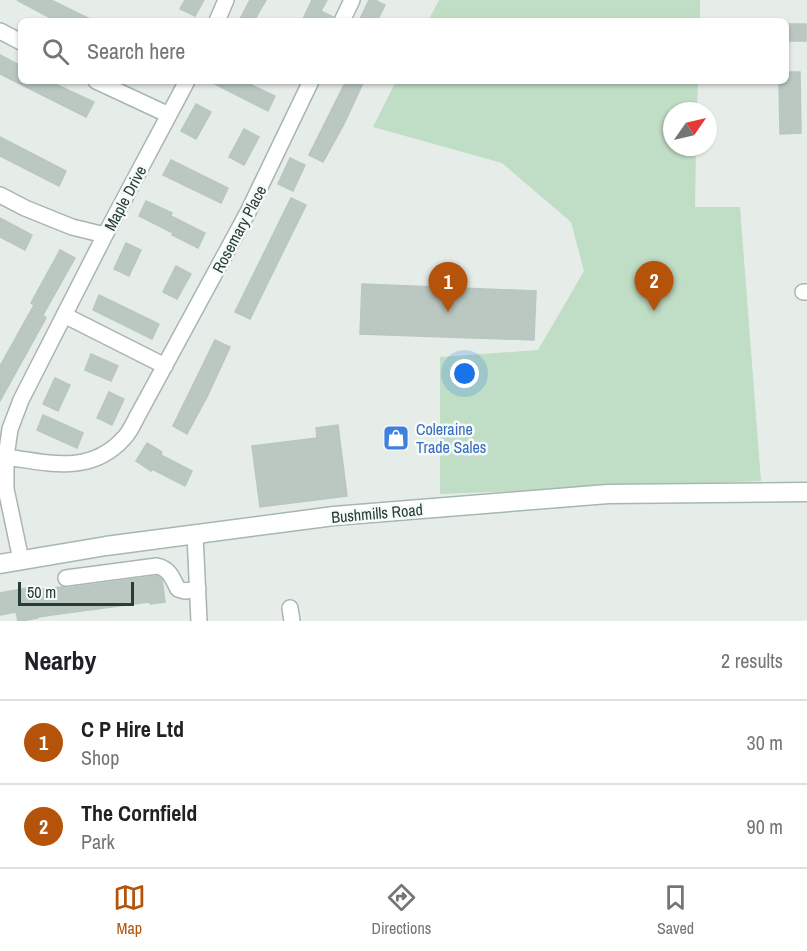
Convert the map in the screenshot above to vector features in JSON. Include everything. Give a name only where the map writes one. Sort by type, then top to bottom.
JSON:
[{"type":"main road","name":"Bushmills Road","points":[[0,564],[106,546],[334,516],[608,494],[807,492]]},
{"type":"street","points":[[218,18],[226,0]]},
{"type":"street","points":[[343,18],[352,0]]},
{"type":"street","points":[[0,31],[18,40]]},
{"type":"street","points":[[102,84],[168,116]]},
{"type":"street","name":"Maple Drive","points":[[6,457],[10,429],[21,400],[105,235],[186,84]]},
{"type":"street","name":"Rosemary Place","points":[[6,457],[64,465],[92,460],[109,452],[125,437],[248,212],[276,155],[304,84]]},
{"type":"street","points":[[0,195],[25,208],[72,226],[105,235]]},
{"type":"street","points":[[64,315],[165,366]]},
{"type":"street","points":[[6,457],[6,489],[21,560]]},
{"type":"street","points":[[195,534],[199,621]]},
{"type":"street","points":[[66,578],[157,566],[171,573],[178,589],[185,591],[198,589]]},
{"type":"green space","points":[[439,0],[700,0],[700,18],[430,18]]},
{"type":"green space","points":[[394,84],[698,84],[697,102],[663,102],[663,156],[696,156],[695,207],[740,207],[761,481],[440,494],[440,357],[538,350],[584,271],[571,222],[502,163],[373,127]]},
{"type":"building","points":[[17,0],[51,0],[88,18],[50,18]]},
{"type":"building","points":[[185,0],[204,0],[195,16],[180,9]]},
{"type":"building","points":[[250,0],[266,0],[256,18],[241,18]]},
{"type":"building","points":[[312,0],[327,0],[321,11],[333,18],[303,18]]},
{"type":"building","points":[[369,0],[385,5],[378,18],[360,18]]},
{"type":"building","points":[[789,24],[806,24],[806,41],[789,41]]},
{"type":"building","points":[[0,55],[18,64],[18,83],[0,74]]},
{"type":"building","points":[[789,72],[800,72],[801,133],[780,134],[779,84],[789,84]]},
{"type":"building","points":[[20,84],[55,84],[94,102],[86,117]]},
{"type":"building","points":[[215,84],[249,84],[275,96],[268,111]]},
{"type":"building","points":[[344,84],[363,84],[323,162],[309,155]]},
{"type":"building","points":[[196,104],[211,112],[196,139],[181,131]]},
{"type":"building","points":[[244,129],[259,137],[244,165],[229,157]]},
{"type":"building","points":[[0,137],[66,171],[59,186],[0,156]]},
{"type":"building","points":[[290,158],[305,165],[293,191],[278,184]]},
{"type":"building","points":[[171,160],[228,188],[221,203],[163,175]]},
{"type":"building","points":[[291,198],[306,205],[250,319],[235,312]]},
{"type":"building","points":[[146,201],[172,213],[171,216],[205,233],[198,248],[139,216]]},
{"type":"building","points":[[0,218],[32,235],[25,250],[0,237]]},
{"type":"building","points":[[126,243],[141,250],[129,276],[114,269]]},
{"type":"building","points":[[60,250],[75,258],[43,315],[46,318],[0,401],[0,366],[34,305],[31,303]]},
{"type":"building","points":[[176,266],[191,274],[177,299],[163,292]]},
{"type":"building","points":[[362,284],[536,291],[534,340],[360,334]]},
{"type":"building","points":[[99,295],[159,324],[152,339],[93,310]]},
{"type":"building","points":[[215,340],[230,347],[187,434],[173,426]]},
{"type":"building","points":[[91,354],[118,366],[111,381],[85,370]]},
{"type":"building","points":[[55,378],[70,385],[58,411],[43,404]]},
{"type":"building","points":[[109,392],[124,399],[112,425],[97,418]]},
{"type":"building","points":[[43,415],[83,433],[77,448],[37,430]]},
{"type":"building","points":[[338,425],[347,496],[260,507],[252,446],[317,438],[316,428]]},
{"type":"building","points":[[147,443],[162,452],[161,455],[192,471],[185,486],[152,469],[151,471],[136,461]]},
{"type":"building","points":[[157,576],[162,579],[165,602],[150,604],[149,602],[22,621],[18,621],[16,612],[0,615],[0,593],[33,587],[33,590],[67,588]]},
{"type":"place","name":"The Cornfield","points":[[654,311]]},
{"type":"place","name":"C P Hire Ltd","points":[[448,312]]},
{"type":"place","name":"Coleraine Trade Sales","points":[[396,438]]}]
